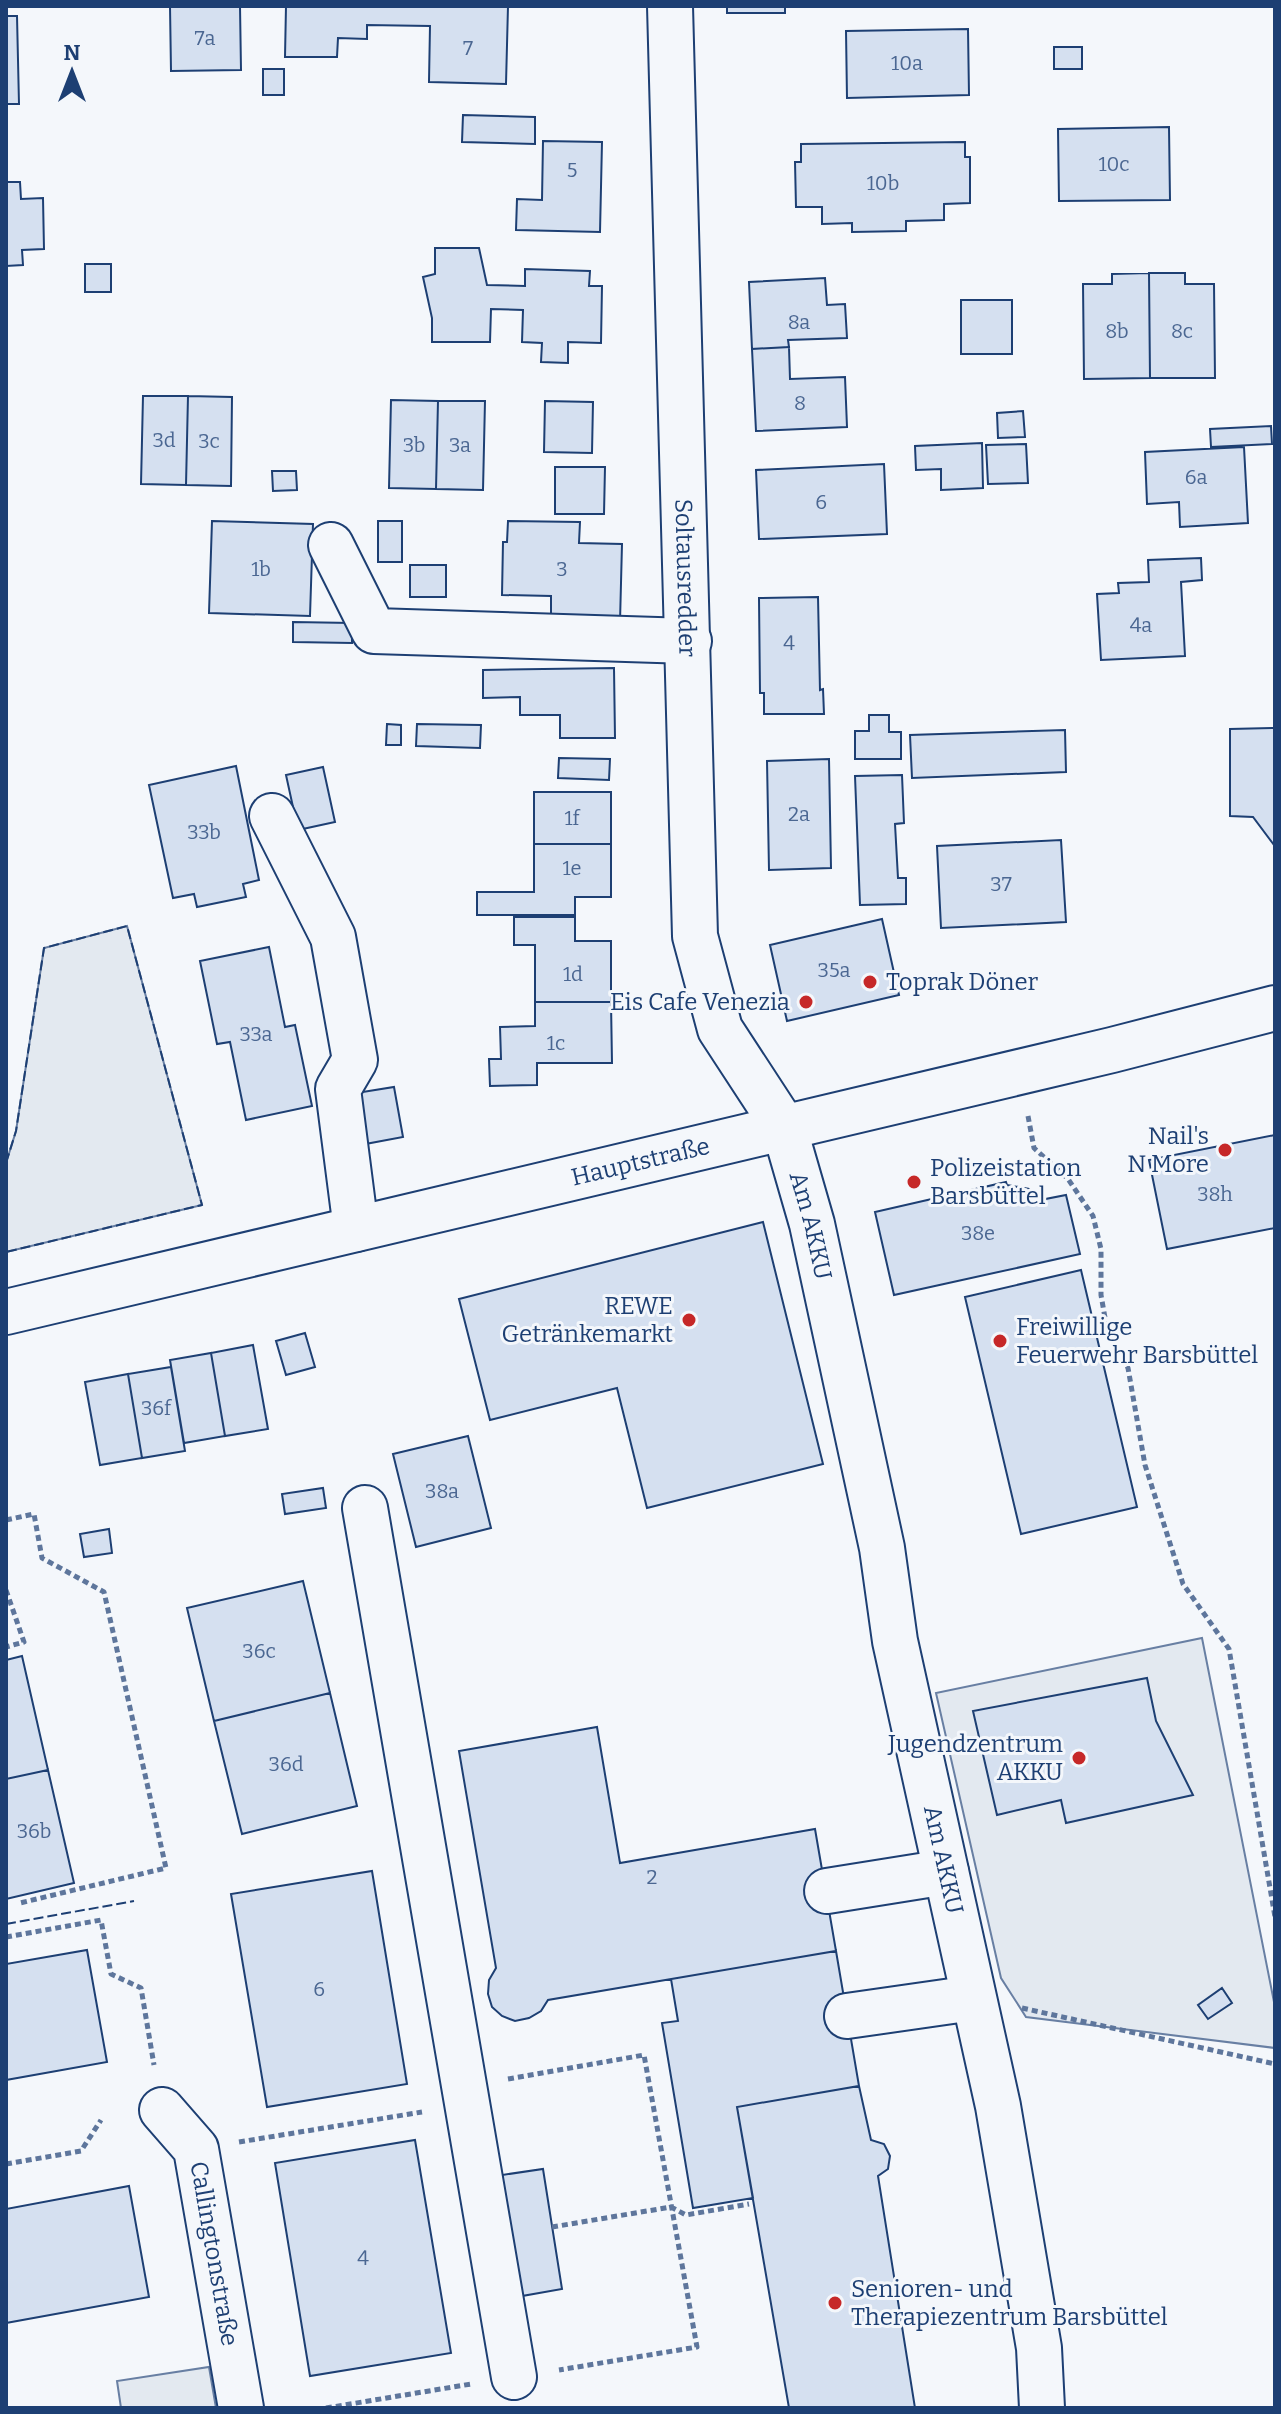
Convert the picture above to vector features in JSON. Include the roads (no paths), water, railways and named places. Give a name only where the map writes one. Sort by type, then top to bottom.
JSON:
[{"type":"street","name":"Soltausredder","points":[[670,6],[695,936],[720,1029],[784,1127]]},
{"type":"street","points":[[331,545],[374,631],[689,641]]},
{"type":"street","points":[[272,816],[333,937],[355,1060],[338,1089],[356,1229]]},
{"type":"street","name":"Hauptstraße","points":[[6,1312],[1019,1072],[1275,1008]]},
{"type":"street","name":"Am AKKU","points":[[784,1127],[815,1239],[882,1548],[895,1641],[1001,2122],[1039,2348],[1042,2408]]},
{"type":"street","points":[[365,1508],[514,2377]]},
{"type":"street","points":[[827,1891],[946,1872]]},
{"type":"street","points":[[847,2016],[973,1998]]},
{"type":"street","name":"Callingtonstraße","points":[[162,2110],[196,2149],[241,2408]]},
{"type":"place","name":"Toprak Döner","points":[[870,982]]},
{"type":"place","name":"Eis Cafe Venezia","points":[[806,1002]]},
{"type":"place","name":"Nail's N More","points":[[1225,1150]]},
{"type":"place","name":"Polizeistation Barsbüttel","points":[[914,1182]]},
{"type":"place","name":"REWE Getränkemarkt","points":[[689,1320]]},
{"type":"place","name":"Freiwillige Feuerwehr Barsbüttel","points":[[1000,1341]]},
{"type":"place","name":"Jugendzentrum AKKU","points":[[1079,1758]]},
{"type":"place","name":"Senioren- und Therapiezentrum Barsbüttel","points":[[835,2303]]}]
